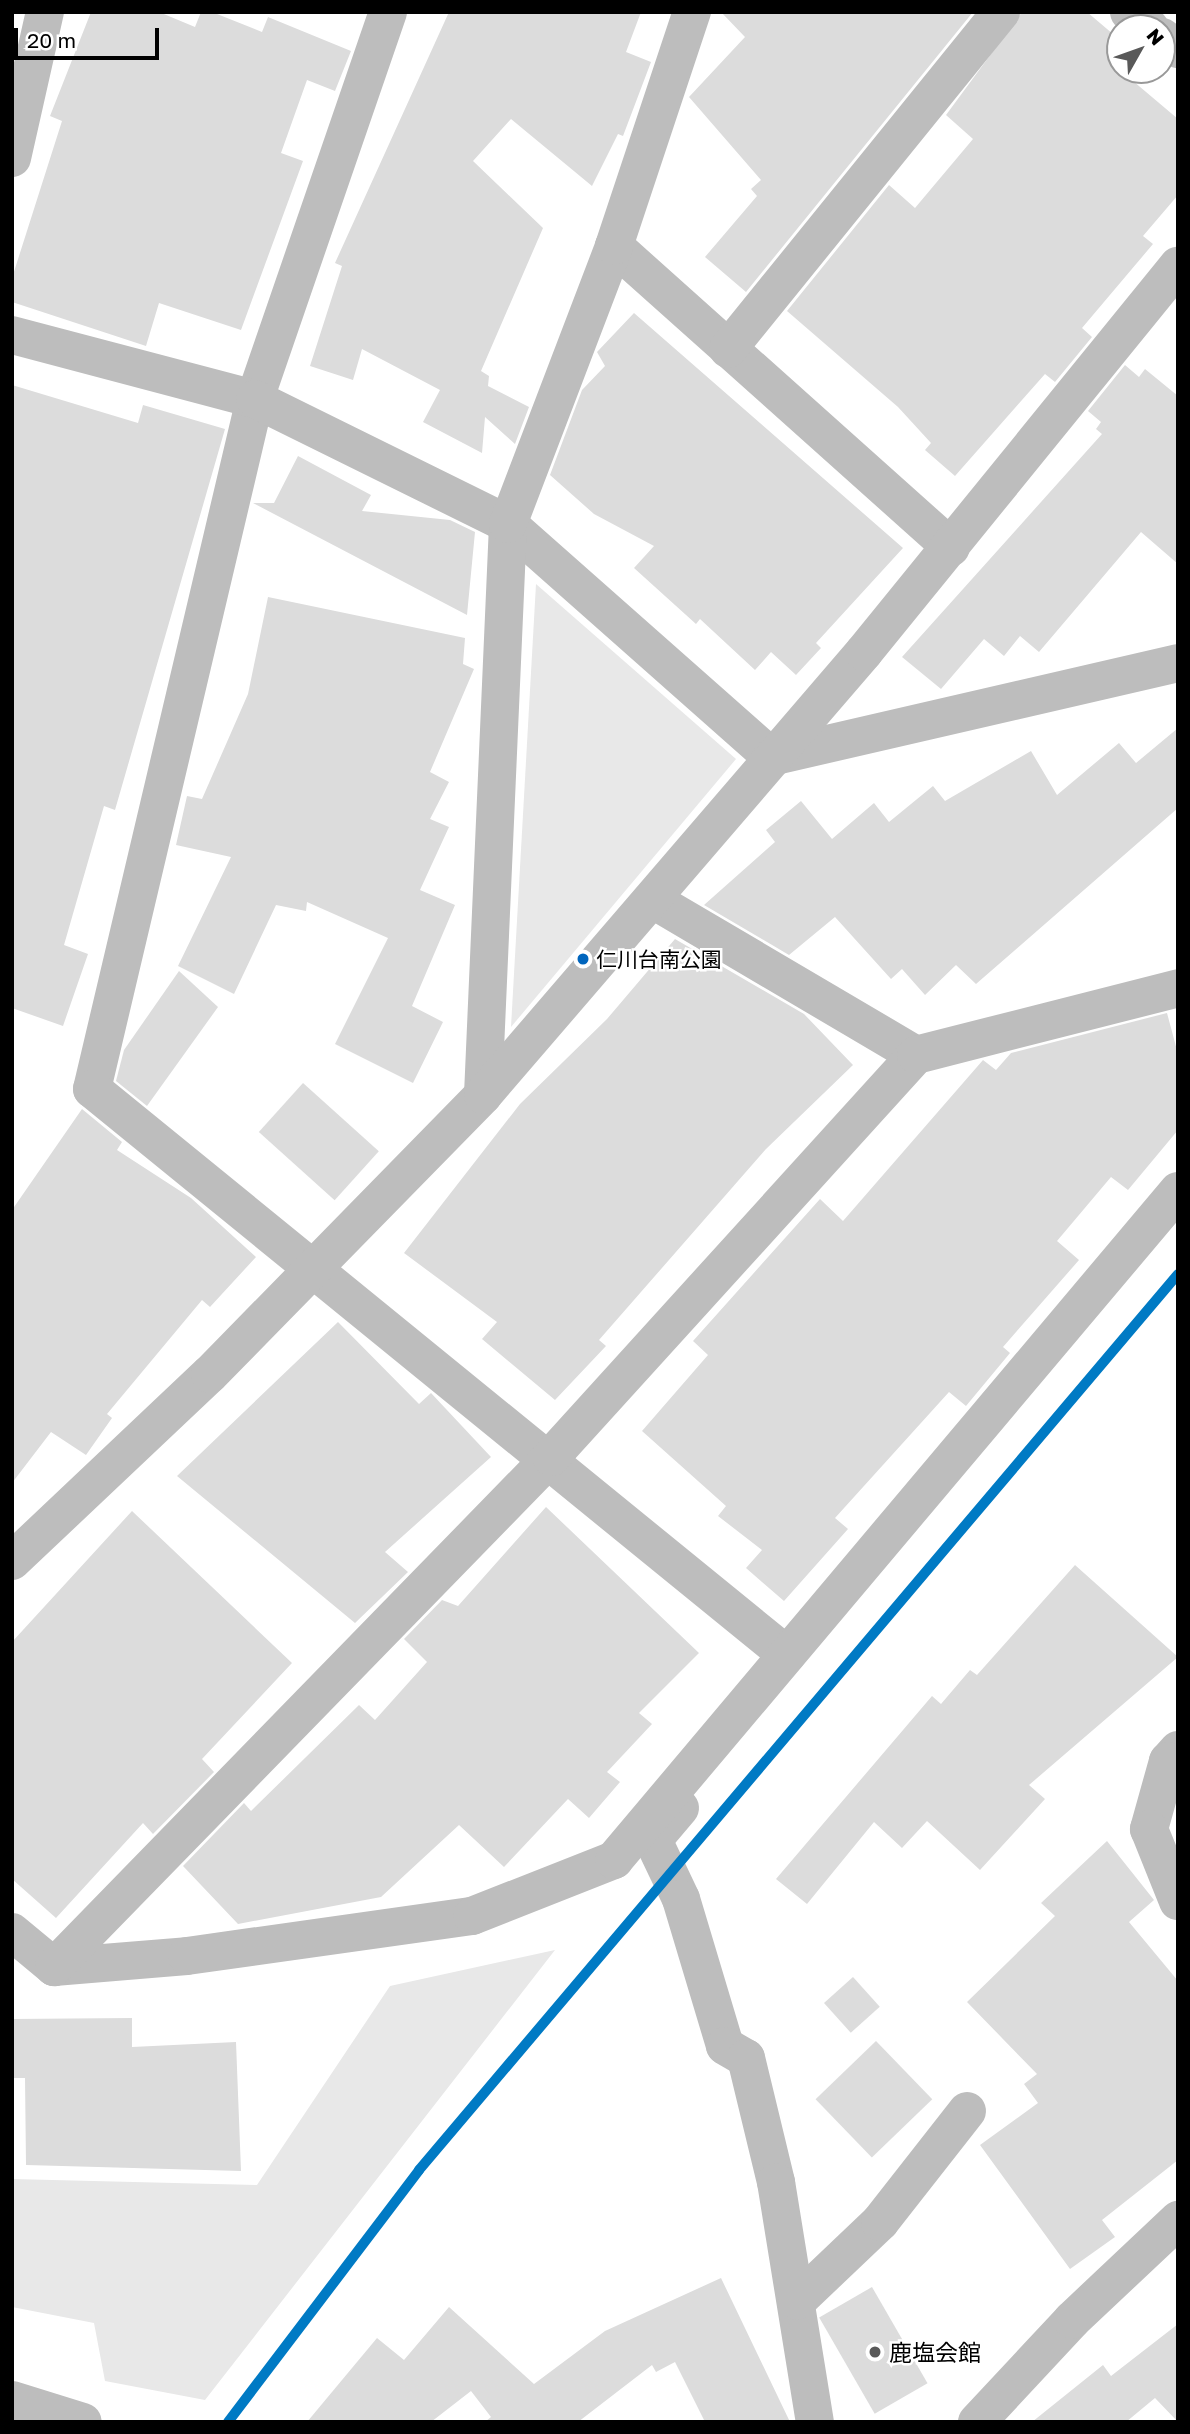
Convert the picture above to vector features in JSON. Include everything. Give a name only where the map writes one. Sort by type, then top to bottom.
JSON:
[{"type":"street","points":[[12,158],[45,12]]},
{"type":"street","points":[[388,12],[255,399],[92,1089],[310,1268],[551,1457],[787,1655]]},
{"type":"street","points":[[482,1095],[508,524],[614,246],[692,12]]},
{"type":"street","points":[[728,349],[1001,12]]},
{"type":"street","points":[[614,246],[950,547]]},
{"type":"street","points":[[12,1561],[210,1374],[310,1268],[482,1095],[653,900],[950,547],[1178,265]]},
{"type":"street","points":[[12,335],[255,399],[508,524],[771,757]]},
{"type":"street","points":[[771,757],[1178,663]]},
{"type":"street","points":[[653,900],[916,1055]]},
{"type":"street","points":[[54,1967],[551,1457],[916,1055],[1178,988]]},
{"type":"street","points":[[12,1932],[54,1967],[187,1956],[472,1916],[614,1860],[1178,1191]]},
{"type":"street","points":[[1178,1750],[1168,1761],[1149,1829],[1178,1901]]},
{"type":"street","points":[[668,1796],[681,1809],[653,1840],[681,1899],[725,2046],[746,2059],[797,2301],[815,2422]]},
{"type":"street","points":[[797,2301],[880,2222],[967,2111]]},
{"type":"street","points":[[977,2422],[1072,2319],[1178,2220]]},
{"type":"street","points":[[12,2400],[83,2422]]},
{"type":"shaded area","name":"仁川台南公園","points":[[536,584],[736,759],[511,1027]]},
{"type":"shaded area","points":[[555,1950],[205,2400],[105,2381],[94,2323],[12,2307],[12,2179],[257,2185],[390,1986]]},
{"type":"building","points":[[91,12],[159,12],[195,27],[201,12],[212,12],[262,32],[268,17],[351,51],[335,91],[307,80],[281,153],[303,161],[241,330],[159,303],[146,346],[12,302],[12,278],[62,121],[50,116]]},
{"type":"building","points":[[449,12],[641,12],[626,52],[651,62],[623,136],[618,134],[592,186],[511,119],[473,161],[543,228],[481,371],[489,376],[488,386],[529,407],[515,444],[485,417],[482,453],[423,422],[440,390],[362,349],[353,380],[310,366],[342,266],[335,263]]},
{"type":"building","points":[[721,12],[973,12],[746,292],[705,257],[757,196],[751,189],[761,180],[689,97],[745,37]]},
{"type":"building","points":[[1022,12],[1087,12],[1106,28],[1106,84],[1137,84],[1178,119],[1178,195],[1143,236],[1153,244],[1082,328],[1092,337],[1055,382],[1045,374],[955,476],[925,450],[931,443],[898,407],[787,311],[889,185],[915,208],[973,139],[946,115]]},
{"type":"building","points":[[634,313],[903,548],[816,643],[821,648],[796,675],[771,652],[755,670],[700,619],[696,624],[634,568],[654,546],[594,514],[550,475],[582,390],[605,366],[597,352]]},
{"type":"building","points":[[1125,365],[1139,377],[1145,369],[1178,396],[1178,564],[1141,532],[1039,652],[1020,636],[1004,656],[984,639],[941,689],[902,657],[1102,434],[1096,429],[1101,422],[1088,411]]},
{"type":"building","points":[[12,385],[138,423],[143,405],[225,429],[115,810],[104,806],[64,945],[88,954],[63,1026],[12,1008]]},
{"type":"building","points":[[298,456],[371,495],[362,511],[450,520],[475,532],[467,615],[253,503],[274,503]]},
{"type":"building","points":[[268,597],[465,638],[463,664],[474,669],[430,772],[449,782],[430,819],[449,827],[420,890],[455,905],[412,1006],[443,1022],[413,1083],[335,1044],[388,938],[307,902],[306,911],[276,905],[234,994],[178,966],[231,857],[176,845],[187,796],[202,799],[248,694]]},
{"type":"building","points":[[1178,728],[1178,808],[976,984],[956,965],[925,995],[902,969],[891,979],[835,917],[789,955],[704,905],[775,842],[766,830],[801,801],[832,839],[874,803],[889,822],[933,786],[945,801],[1031,751],[1057,795],[1119,743],[1136,763]]},
{"type":"building","points":[[675,939],[804,1014],[853,1065],[766,1149],[599,1340],[606,1346],[555,1400],[482,1339],[497,1322],[404,1253],[520,1104],[607,1019]]},
{"type":"building","points":[[179,971],[218,1007],[147,1106],[116,1081],[124,1050]]},
{"type":"building","points":[[1167,1013],[1178,1054],[1178,1130],[1128,1190],[1111,1177],[1057,1241],[1079,1260],[1003,1347],[1010,1353],[966,1406],[949,1392],[835,1518],[848,1529],[784,1601],[746,1568],[762,1550],[718,1516],[726,1506],[642,1431],[708,1355],[693,1341],[820,1199],[843,1221],[983,1060],[996,1070],[1011,1053]]},
{"type":"building","points":[[303,1083],[379,1151],[335,1200],[259,1132]]},
{"type":"building","points":[[82,1109],[122,1142],[117,1150],[191,1198],[256,1257],[210,1307],[202,1300],[107,1414],[112,1418],[86,1455],[51,1432],[12,1483],[12,1210]]},
{"type":"building","points":[[338,1322],[419,1404],[431,1393],[491,1457],[385,1552],[408,1572],[355,1623],[177,1476]]},
{"type":"building","points":[[546,1507],[699,1653],[639,1713],[652,1724],[607,1772],[620,1782],[589,1818],[568,1799],[504,1867],[459,1825],[381,1897],[238,1924],[183,1866],[244,1803],[251,1811],[359,1705],[375,1720],[427,1662],[404,1639],[442,1600],[458,1606]]},
{"type":"building","points":[[132,1511],[292,1663],[202,1759],[214,1772],[153,1834],[143,1823],[56,1918],[12,1879],[12,1642]]},
{"type":"building","points":[[1075,1565],[1178,1657],[1029,1785],[1045,1799],[980,1870],[927,1821],[902,1848],[874,1822],[807,1904],[776,1879],[932,1696],[941,1704],[970,1670],[977,1675]]},
{"type":"building","points":[[1107,1841],[1154,1900],[1129,1922],[1178,1981],[1178,2160],[1102,2220],[1115,2237],[1070,2269],[980,2145],[1038,2103],[1024,2084],[1037,2074],[967,2002],[1055,1916],[1041,1903]]},
{"type":"building","points":[[853,1977],[880,2007],[851,2033],[824,2003]]},
{"type":"building","points":[[132,2018],[132,2047],[236,2042],[241,2171],[26,2165],[25,2078],[12,2078],[12,2019]]},
{"type":"building","points":[[876,2041],[932,2099],[872,2158],[816,2099]]},
{"type":"building","points":[[721,2278],[790,2422],[705,2422],[675,2362],[656,2372],[652,2365],[578,2422],[485,2422],[491,2417],[471,2391],[431,2422],[307,2422],[377,2338],[404,2360],[449,2307],[534,2384],[605,2331]]},
{"type":"building","name":"鹿塩会館","points":[[872,2287],[928,2383],[875,2414],[819,2318]]},
{"type":"building","points":[[1178,2324],[1178,2422],[1155,2398],[1126,2422],[1032,2422],[1103,2365],[1111,2376]]},
{"type":"transit line","points":[[228,2422],[419,2170],[1178,1274]]},
{"type":"place","name":"仁川台南公園","points":[[583,959]]},
{"type":"place","name":"鹿塩会館","points":[[875,2352]]}]
